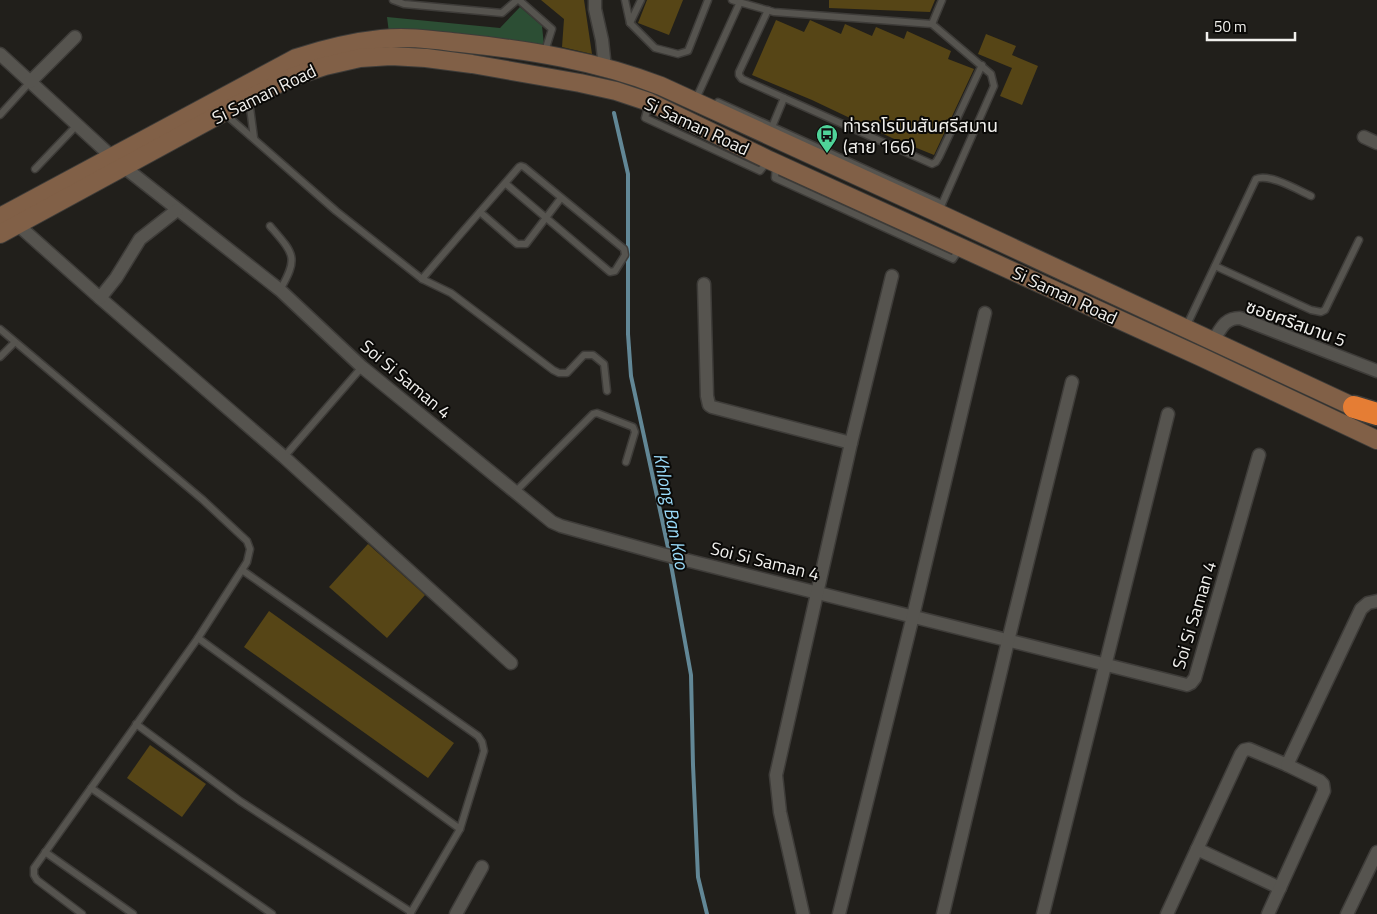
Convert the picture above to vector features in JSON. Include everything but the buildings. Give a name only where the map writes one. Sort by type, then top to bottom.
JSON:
[{"type":"highway","points":[[1354,407],[1377,414]]},
{"type":"main road","name":"Si Saman Road","points":[[118,161],[281,65],[320,50],[382,38],[414,38],[543,55],[635,76],[700,98],[940,208],[1213,341],[1377,418]]},
{"type":"main road","name":"Si Saman Road","points":[[0,234],[7,216],[118,161],[224,113],[292,77],[325,66],[360,58],[392,56],[463,63],[560,79],[616,91],[649,102],[1377,440]]},
{"type":"street","points":[[595,0],[605,68]]},
{"type":"street","points":[[30,82],[75,37]]},
{"type":"street","name":"Soi Si Saman 4","points":[[0,54],[118,161],[177,210],[280,290],[362,367],[556,524],[662,554],[1187,685],[1191,683],[1197,670],[1259,455]]},
{"type":"street","points":[[1364,137],[1377,143]]},
{"type":"street","points":[[100,298],[116,278],[140,239],[177,210]]},
{"type":"street","points":[[7,216],[284,457],[511,663]]},
{"type":"street","points":[[803,914],[780,812],[776,775],[851,443],[892,276]]},
{"type":"street","points":[[704,284],[707,396],[709,405],[851,443]]},
{"type":"street","points":[[839,914],[913,616],[985,313]]},
{"type":"street","name":"ซอยศรีสมาน 5","points":[[1213,341],[1226,322],[1232,318],[1240,318],[1377,371]]},
{"type":"street","points":[[942,914],[1072,382]]},
{"type":"street","points":[[1042,914],[1168,414]]},
{"type":"street","points":[[1287,765],[1361,609],[1368,603],[1377,601]]},
{"type":"street","points":[[1167,914],[1244,750],[1249,749],[1320,781],[1323,784],[1324,790],[1268,914]]},
{"type":"street","points":[[1197,849],[1280,888]]},
{"type":"street","points":[[1347,914],[1377,852]]},
{"type":"street","points":[[456,914],[482,866]]},
{"type":"lane","points":[[393,0],[404,4],[502,13],[518,0],[552,29],[543,55]]},
{"type":"lane","points":[[625,0],[630,23],[656,48],[678,54],[688,51],[708,0]]},
{"type":"lane","points":[[630,23],[641,0]]},
{"type":"lane","points":[[715,101],[940,208],[994,86],[992,74],[932,24],[774,12],[732,0]]},
{"type":"lane","points":[[932,24],[942,0]]},
{"type":"lane","points":[[700,98],[740,2]]},
{"type":"lane","points":[[768,10],[739,75],[742,79],[934,164],[982,65]]},
{"type":"lane","points":[[0,116],[30,82]]},
{"type":"lane","points":[[772,127],[784,98]]},
{"type":"lane","points":[[248,99],[254,138]]},
{"type":"lane","points":[[224,113],[336,211],[422,278],[451,293],[553,370],[559,373],[567,373],[584,355],[593,354],[604,364],[607,391]]},
{"type":"lane","points":[[35,169],[77,124]]},
{"type":"lane","points":[[422,278],[480,212],[505,183],[519,167],[524,166],[624,249],[625,255],[615,271],[610,272],[505,183]]},
{"type":"lane","points":[[1186,328],[1256,179],[1261,177],[1268,178],[1312,196]]},
{"type":"lane","points":[[480,212],[517,244],[521,245],[526,244],[561,198]]},
{"type":"lane","points":[[270,226],[286,244],[292,256],[291,272],[280,290]]},
{"type":"lane","points":[[1215,266],[1312,310],[1321,312],[1325,310],[1359,240]]},
{"type":"lane","points":[[0,329],[203,500],[247,541],[250,549],[242,570],[198,638],[34,868],[37,880],[82,914]]},
{"type":"lane","points":[[0,357],[15,342]]},
{"type":"lane","points":[[284,457],[362,367]]},
{"type":"lane","points":[[516,492],[593,414],[633,427],[635,432],[626,462]]},
{"type":"lane","points":[[136,724],[240,801],[411,913],[460,829],[484,751],[482,742],[478,736],[242,570]]},
{"type":"lane","points":[[198,638],[460,829]]},
{"type":"lane","points":[[91,788],[272,914]]},
{"type":"lane","points":[[45,852],[133,914]]},
{"type":"green space","points":[[520,7],[542,26],[544,45],[464,34],[442,36],[389,33],[387,17],[500,28]]},
{"type":"waterway","name":"Khlong Ban Kao","points":[[614,113],[628,174],[628,334],[631,376],[669,552]]},
{"type":"waterway","name":"Khlong Ban Kao","points":[[670,559],[691,675],[698,877],[707,914]]},
{"type":"place","name":"ท่ารถโรบินสันศรีสมาน (สาย 166)","points":[[827,154]]}]
